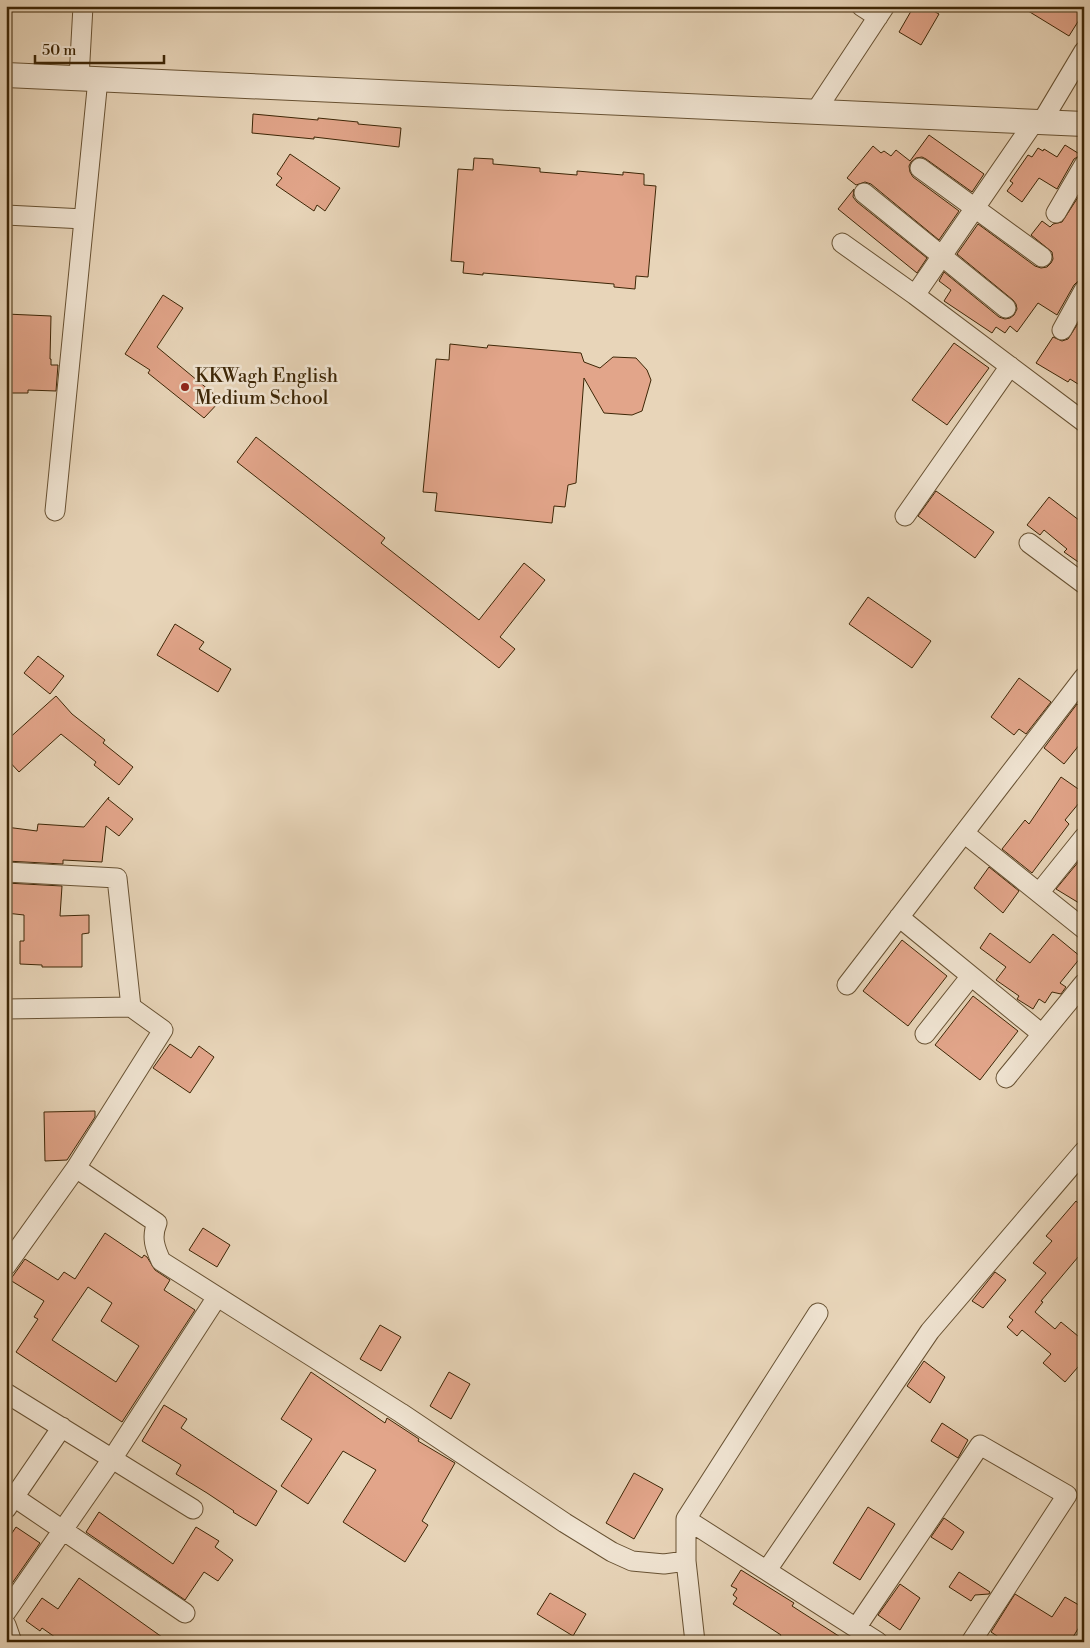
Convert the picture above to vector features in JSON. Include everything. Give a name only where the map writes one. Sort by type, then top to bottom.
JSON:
[{"type":"street","points":[[56,511],[84,219],[89,79],[83,6]]},
{"type":"street","points":[[815,112],[882,12],[861,6]]},
{"type":"street","points":[[915,295],[1038,122],[1084,51]]},
{"type":"street","points":[[6,75],[1084,124]]},
{"type":"street","points":[[1056,213],[1084,165]]},
{"type":"street","points":[[920,168],[1042,257]]},
{"type":"street","points":[[864,193],[1006,308]]},
{"type":"street","points":[[6,215],[84,219]]},
{"type":"street","points":[[842,243],[915,295],[1084,422]]},
{"type":"street","points":[[1062,330],[1084,290]]},
{"type":"street","points":[[905,516],[1010,366]]},
{"type":"street","points":[[1029,543],[1084,584]]},
{"type":"street","points":[[847,985],[1084,677]]},
{"type":"street","points":[[964,833],[1084,928]]},
{"type":"street","points":[[1039,893],[1084,836]]},
{"type":"street","points":[[6,872],[117,878],[131,1007]]},
{"type":"street","points":[[899,917],[1042,1034]]},
{"type":"street","points":[[925,1034],[971,976]]},
{"type":"street","points":[[1006,1078],[1084,983]]},
{"type":"street","points":[[6,1009],[131,1007],[163,1030],[76,1168],[8,1258]]},
{"type":"street","points":[[767,1570],[930,1331],[1084,1152]]},
{"type":"street","points":[[76,1168],[157,1223],[154,1246],[161,1261],[401,1413],[566,1523],[612,1552],[632,1561],[664,1564],[686,1561]]},
{"type":"street","points":[[6,1612],[112,1459],[217,1297]]},
{"type":"street","points":[[695,1642],[686,1561],[686,1519],[818,1313]]},
{"type":"street","points":[[6,1393],[194,1509]]},
{"type":"street","points":[[62,1427],[10,1503],[63,1529],[185,1613]]},
{"type":"street","points":[[856,1628],[980,1445],[1067,1495],[971,1642]]},
{"type":"street","points":[[686,1519],[878,1642]]},
{"type":"street","points":[[6,1625],[12,1642]]},
{"type":"building","points":[[914,6],[924,6],[939,14],[921,45],[899,32]]},
{"type":"building","points":[[1020,6],[1084,6],[1084,12],[1069,36]]},
{"type":"building","points":[[253,114],[318,120],[318,118],[401,128],[399,147],[314,137],[314,139],[252,133]]},
{"type":"building","points":[[929,135],[984,174],[972,192],[922,157],[916,158],[911,162],[909,166],[913,177],[959,211],[939,240],[871,184],[865,182],[856,185],[847,178],[873,146],[881,153],[884,151],[891,156],[896,150],[910,161]]},
{"type":"building","points":[[1065,145],[1081,155],[1074,159],[1057,189],[1039,178],[1022,202],[1007,191],[1013,183],[1010,181],[1028,155],[1032,157],[1038,148],[1043,151],[1044,149],[1057,157]]},
{"type":"building","points":[[290,154],[340,188],[325,211],[317,205],[314,211],[276,185],[282,178],[277,174]]},
{"type":"building","points":[[474,158],[493,159],[493,164],[540,168],[540,172],[577,175],[577,171],[623,175],[623,172],[644,174],[644,185],[656,186],[648,277],[636,276],[635,289],[614,287],[614,284],[463,273],[464,262],[451,261],[458,169],[473,170]]},
{"type":"building","points":[[1084,188],[1084,279],[1079,280],[1074,285],[1057,315],[1038,303],[1017,332],[1010,326],[1005,333],[996,327],[992,333],[944,301],[951,290],[939,281],[944,272],[999,317],[1005,319],[1014,315],[1017,309],[1013,300],[957,254],[978,224],[1035,266],[1047,267],[1053,259],[1052,252],[1031,235],[1042,221],[1050,227],[1053,224],[1062,222]]},
{"type":"building","points":[[854,189],[853,197],[857,202],[927,258],[917,273],[838,209]]},
{"type":"building","points":[[163,295],[183,308],[157,347],[221,400],[204,418],[148,373],[150,370],[125,354]]},
{"type":"building","points":[[6,314],[51,316],[50,359],[51,365],[58,365],[56,391],[28,390],[28,393],[11,393],[11,391],[6,391]]},
{"type":"building","points":[[1084,314],[1084,374],[1078,384],[1070,379],[1068,382],[1036,363],[1053,337],[1062,341],[1068,339]]},
{"type":"building","points":[[954,343],[989,368],[947,425],[912,400]]},
{"type":"building","points":[[450,344],[487,348],[488,345],[581,353],[584,362],[600,368],[613,357],[636,358],[647,370],[651,380],[642,411],[632,415],[604,413],[584,378],[576,483],[568,485],[565,507],[554,506],[552,523],[435,511],[437,493],[423,492],[436,359],[449,360]]},
{"type":"building","points":[[256,437],[385,538],[381,543],[479,620],[524,563],[545,580],[500,637],[515,649],[499,668],[237,462]]},
{"type":"building","points":[[936,491],[994,532],[975,558],[918,516]]},
{"type":"building","points":[[1049,497],[1084,524],[1084,566],[1064,552],[1067,549],[1044,530],[1040,535],[1027,525]]},
{"type":"building","points":[[868,597],[931,641],[912,668],[849,624]]},
{"type":"building","points":[[175,624],[204,642],[199,649],[231,669],[218,692],[157,655]]},
{"type":"building","points":[[38,656],[64,676],[50,694],[24,673]]},
{"type":"building","points":[[1019,678],[1051,702],[1026,734],[1019,729],[1014,735],[991,717]]},
{"type":"building","points":[[56,696],[72,714],[105,740],[103,743],[133,767],[119,785],[94,765],[96,762],[61,734],[19,772],[6,758],[6,741]]},
{"type":"building","points":[[1077,704],[1084,709],[1084,739],[1064,764],[1044,748]]},
{"type":"building","points":[[1061,777],[1084,793],[1084,797],[1065,820],[1069,824],[1032,873],[1002,849],[1025,820],[1029,824]]},
{"type":"building","points":[[109,797],[108,799],[133,819],[119,836],[106,826],[102,862],[63,860],[63,864],[6,861],[6,827],[37,831],[38,824],[84,827]]},
{"type":"building","points":[[1084,855],[1084,894],[1079,903],[1056,889]]},
{"type":"building","points":[[989,867],[1019,891],[1003,913],[974,888]]},
{"type":"building","points":[[6,883],[62,886],[60,916],[89,915],[89,933],[82,934],[82,967],[42,967],[42,965],[20,964],[20,941],[24,941],[24,915],[6,913]]},
{"type":"building","points":[[990,933],[1030,963],[1053,934],[1081,957],[1060,983],[1066,987],[1061,994],[1052,992],[1045,1003],[1039,999],[1033,1009],[1017,999],[1019,996],[996,980],[1006,967],[980,948]]},
{"type":"building","points":[[902,940],[947,976],[908,1026],[863,991]]},
{"type":"building","points":[[973,996],[1018,1031],[980,1080],[935,1045]]},
{"type":"building","points":[[170,1044],[191,1058],[199,1046],[214,1057],[190,1093],[153,1068]]},
{"type":"building","points":[[95,1111],[95,1117],[67,1160],[45,1161],[44,1112]]},
{"type":"building","points":[[1076,1201],[1084,1208],[1084,1250],[1041,1301],[1043,1302],[1035,1312],[1055,1329],[1061,1322],[1084,1341],[1084,1360],[1065,1382],[1043,1363],[1051,1354],[1022,1330],[1017,1336],[1007,1327],[1013,1320],[1009,1317],[1046,1273],[1033,1263],[1052,1241],[1046,1236]]},
{"type":"building","points":[[203,1228],[230,1245],[217,1267],[189,1250]]},
{"type":"building","points":[[105,1233],[142,1258],[144,1255],[147,1257],[155,1270],[170,1280],[164,1290],[195,1310],[122,1422],[16,1352],[38,1319],[34,1317],[44,1301],[10,1280],[25,1259],[58,1280],[64,1272],[75,1279]],"holes":[[[88,1287],[112,1303],[101,1321],[139,1346],[116,1382],[52,1340]]]},
{"type":"building","points":[[995,1272],[1006,1280],[983,1308],[972,1301]]},
{"type":"building","points":[[380,1325],[401,1337],[381,1371],[360,1359]]},
{"type":"building","points":[[924,1361],[945,1377],[930,1403],[907,1386]]},
{"type":"building","points":[[311,1372],[385,1423],[387,1418],[419,1439],[418,1441],[455,1463],[422,1521],[428,1525],[405,1562],[343,1522],[376,1470],[343,1451],[308,1504],[281,1486],[312,1439],[281,1419]]},
{"type":"building","points":[[449,1372],[470,1384],[451,1419],[430,1406]]},
{"type":"building","points":[[164,1405],[187,1419],[181,1428],[277,1491],[256,1526],[176,1474],[181,1465],[142,1441]]},
{"type":"building","points":[[942,1423],[968,1440],[958,1458],[931,1441]]},
{"type":"building","points":[[634,1473],[663,1489],[634,1539],[606,1523]]},
{"type":"building","points":[[868,1507],[895,1524],[860,1580],[833,1563]]},
{"type":"building","points":[[99,1512],[173,1564],[196,1527],[219,1541],[215,1547],[233,1560],[218,1581],[204,1572],[185,1600],[86,1532]]},
{"type":"building","points":[[944,1518],[964,1532],[952,1550],[931,1537]]},
{"type":"building","points":[[16,1527],[40,1543],[6,1592],[6,1542]]},
{"type":"building","points":[[741,1570],[794,1603],[792,1606],[848,1642],[777,1642],[781,1635],[733,1604],[737,1598],[733,1595],[737,1589],[731,1586]]},
{"type":"building","points":[[959,1572],[990,1592],[989,1594],[975,1595],[971,1601],[949,1587]]},
{"type":"building","points":[[79,1578],[169,1642],[62,1642],[42,1628],[40,1631],[26,1621],[42,1598],[58,1609]]},
{"type":"building","points":[[900,1584],[920,1598],[900,1630],[878,1615]]},
{"type":"building","points":[[550,1593],[586,1614],[573,1636],[537,1614]]},
{"type":"building","points":[[1015,1594],[1052,1617],[1065,1597],[1084,1608],[1084,1619],[1070,1642],[1006,1642],[991,1632]]},
{"type":"place","name":"KKWagh English Medium School","points":[[185,387]]}]
